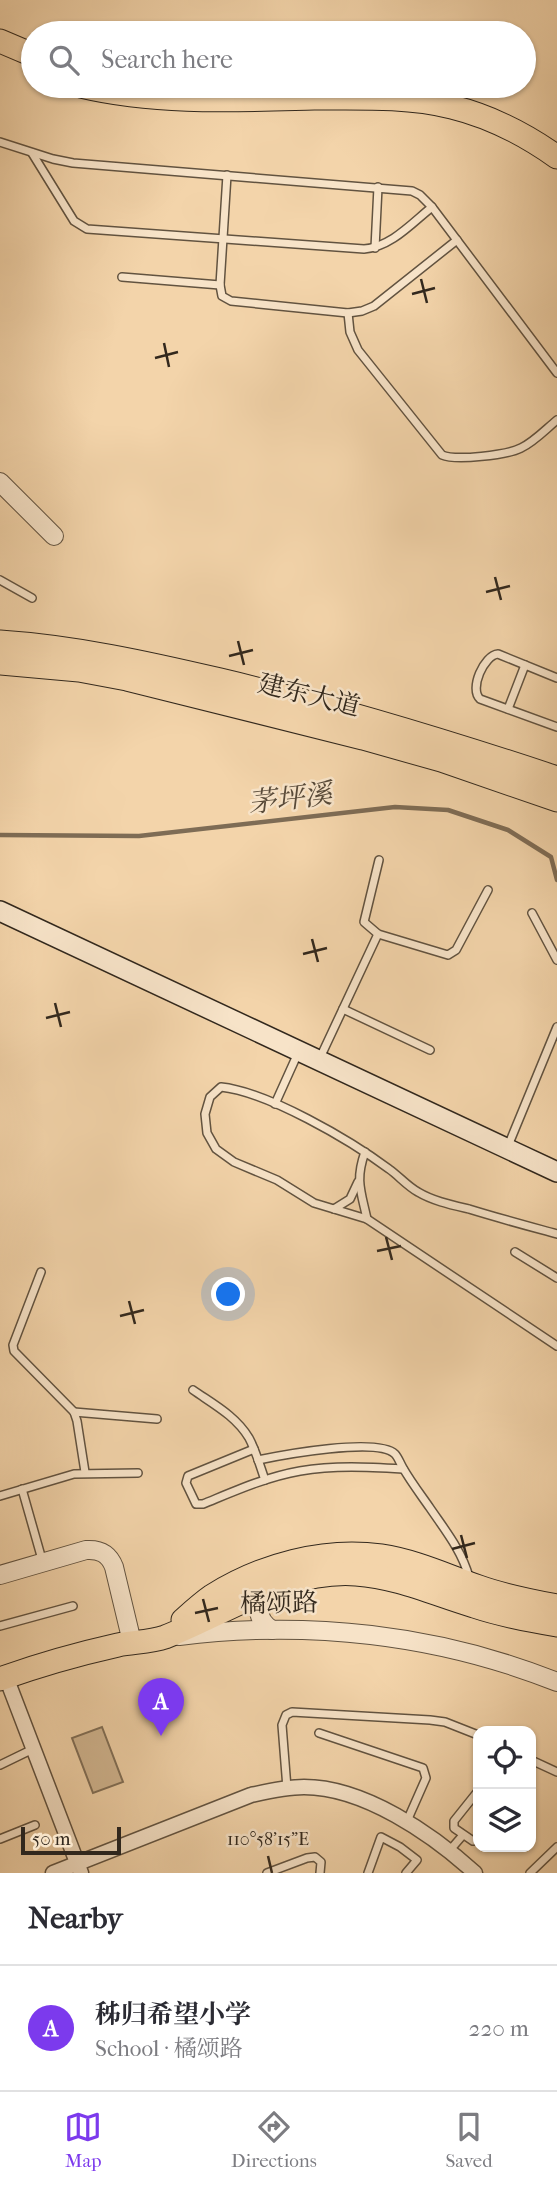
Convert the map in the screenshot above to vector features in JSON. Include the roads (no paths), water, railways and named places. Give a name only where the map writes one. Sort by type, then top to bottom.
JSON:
[{"type":"main road","points":[[0,41],[21,50]]},
{"type":"main road","points":[[0,59],[21,67]]},
{"type":"main road","points":[[153,98],[312,98]]},
{"type":"main road","points":[[384,98],[408,99],[452,107],[495,121],[536,142],[557,157]]},
{"type":"main road","points":[[471,98],[500,107],[557,139]]},
{"type":"main road","name":"建东大道","points":[[0,642],[59,647],[123,658],[292,697],[434,737],[557,778]]},
{"type":"main road","name":"建东大道","points":[[0,663],[79,670],[180,692],[441,760],[557,800]]},
{"type":"main road","points":[[0,911],[557,1172]]},
{"type":"main road","points":[[162,1638],[210,1597],[237,1583],[295,1561],[325,1555],[354,1554],[383,1556],[436,1571],[471,1595],[514,1618],[557,1625]]},
{"type":"main road","points":[[162,1638],[273,1588],[327,1574],[379,1576],[471,1595],[557,1605]]},
{"type":"main road","name":"橘颂路","points":[[3,1678],[67,1657],[162,1638]]},
{"type":"street","points":[[0,482],[54,536]]},
{"type":"street","points":[[0,1575],[91,1550],[100,1551],[107,1555],[114,1567],[132,1642]]},
{"type":"street","points":[[272,1630],[262,1621],[258,1609],[261,1597],[273,1588]]},
{"type":"street","name":"橘颂路","points":[[162,1638],[192,1634],[322,1629],[390,1636],[456,1649],[522,1668],[557,1682]]},
{"type":"street","points":[[3,1678],[79,1868]]},
{"type":"street","points":[[53,1873],[79,1868],[251,1795],[307,1787],[359,1799],[407,1821],[450,1850],[475,1873]]},
{"type":"lane","points":[[0,142],[73,163],[412,191],[432,207],[557,373]]},
{"type":"lane","points":[[32,153],[74,221],[87,229],[364,249],[385,244],[432,207]]},
{"type":"lane","points":[[227,175],[220,285],[222,296],[231,301],[348,313],[362,311],[374,306],[457,240]]},
{"type":"lane","points":[[375,248],[378,187]]},
{"type":"lane","points":[[122,277],[220,285]]},
{"type":"lane","points":[[348,313],[350,332],[358,349],[442,455],[460,458],[514,450],[524,446],[557,420]]},
{"type":"lane","points":[[0,580],[32,598]]},
{"type":"lane","points":[[557,678],[498,654],[491,654],[474,688],[475,695],[480,699],[557,727]]},
{"type":"lane","points":[[508,709],[526,665]]},
{"type":"lane","points":[[379,860],[364,922],[378,934],[447,955],[456,950],[488,890]]},
{"type":"lane","points":[[532,912],[557,960]]},
{"type":"lane","points":[[319,1061],[378,934]]},
{"type":"lane","points":[[343,1009],[430,1050]]},
{"type":"lane","points":[[507,1149],[557,1027]]},
{"type":"lane","points":[[275,1104],[299,1051]]},
{"type":"lane","points":[[557,1234],[420,1193],[351,1143],[275,1104],[235,1089],[221,1087],[210,1097],[205,1114],[206,1133],[216,1149],[234,1162],[278,1180],[314,1203],[367,1219],[557,1346]]},
{"type":"lane","points":[[365,1153],[359,1168],[358,1181],[367,1219]]},
{"type":"lane","points":[[334,1209],[350,1199],[358,1181]]},
{"type":"lane","points":[[515,1252],[557,1278]]},
{"type":"lane","points":[[41,1272],[13,1345],[14,1352],[74,1412],[78,1421],[85,1472]]},
{"type":"lane","points":[[193,1390],[244,1430],[265,1480]]},
{"type":"lane","points":[[74,1412],[157,1419]]},
{"type":"lane","points":[[258,1460],[317,1449],[381,1448],[396,1454],[466,1565],[471,1595]]},
{"type":"lane","points":[[254,1449],[188,1476],[186,1483],[196,1504],[265,1480],[301,1471],[327,1468],[403,1469]]},
{"type":"lane","points":[[0,1496],[85,1472],[138,1473]]},
{"type":"lane","points":[[22,1489],[43,1563]]},
{"type":"lane","points":[[0,1626],[74,1606]]},
{"type":"lane","points":[[287,1788],[282,1725],[286,1715],[292,1712],[430,1720],[445,1722],[473,1733]]},
{"type":"lane","points":[[319,1733],[423,1768],[426,1778],[407,1821]]},
{"type":"lane","points":[[0,1765],[33,1749]]},
{"type":"lane","points":[[536,1762],[557,1772]]},
{"type":"lane","points":[[473,1797],[454,1821],[454,1828],[473,1841]]},
{"type":"lane","points":[[0,1839],[35,1825]]},
{"type":"lane","points":[[450,1850],[463,1835]]},
{"type":"lane","points":[[368,1873],[381,1837],[417,1860],[406,1873]]},
{"type":"lane","points":[[530,1873],[557,1847]]},
{"type":"lane","points":[[267,1873],[316,1857],[321,1862],[320,1873]]},
{"type":"waterway","name":"茅坪溪","points":[[0,835],[139,836],[395,807],[448,810],[508,830],[551,857],[557,880]]},
{"type":"place","name":"秭归希望小学","points":[[161,1736]]}]
